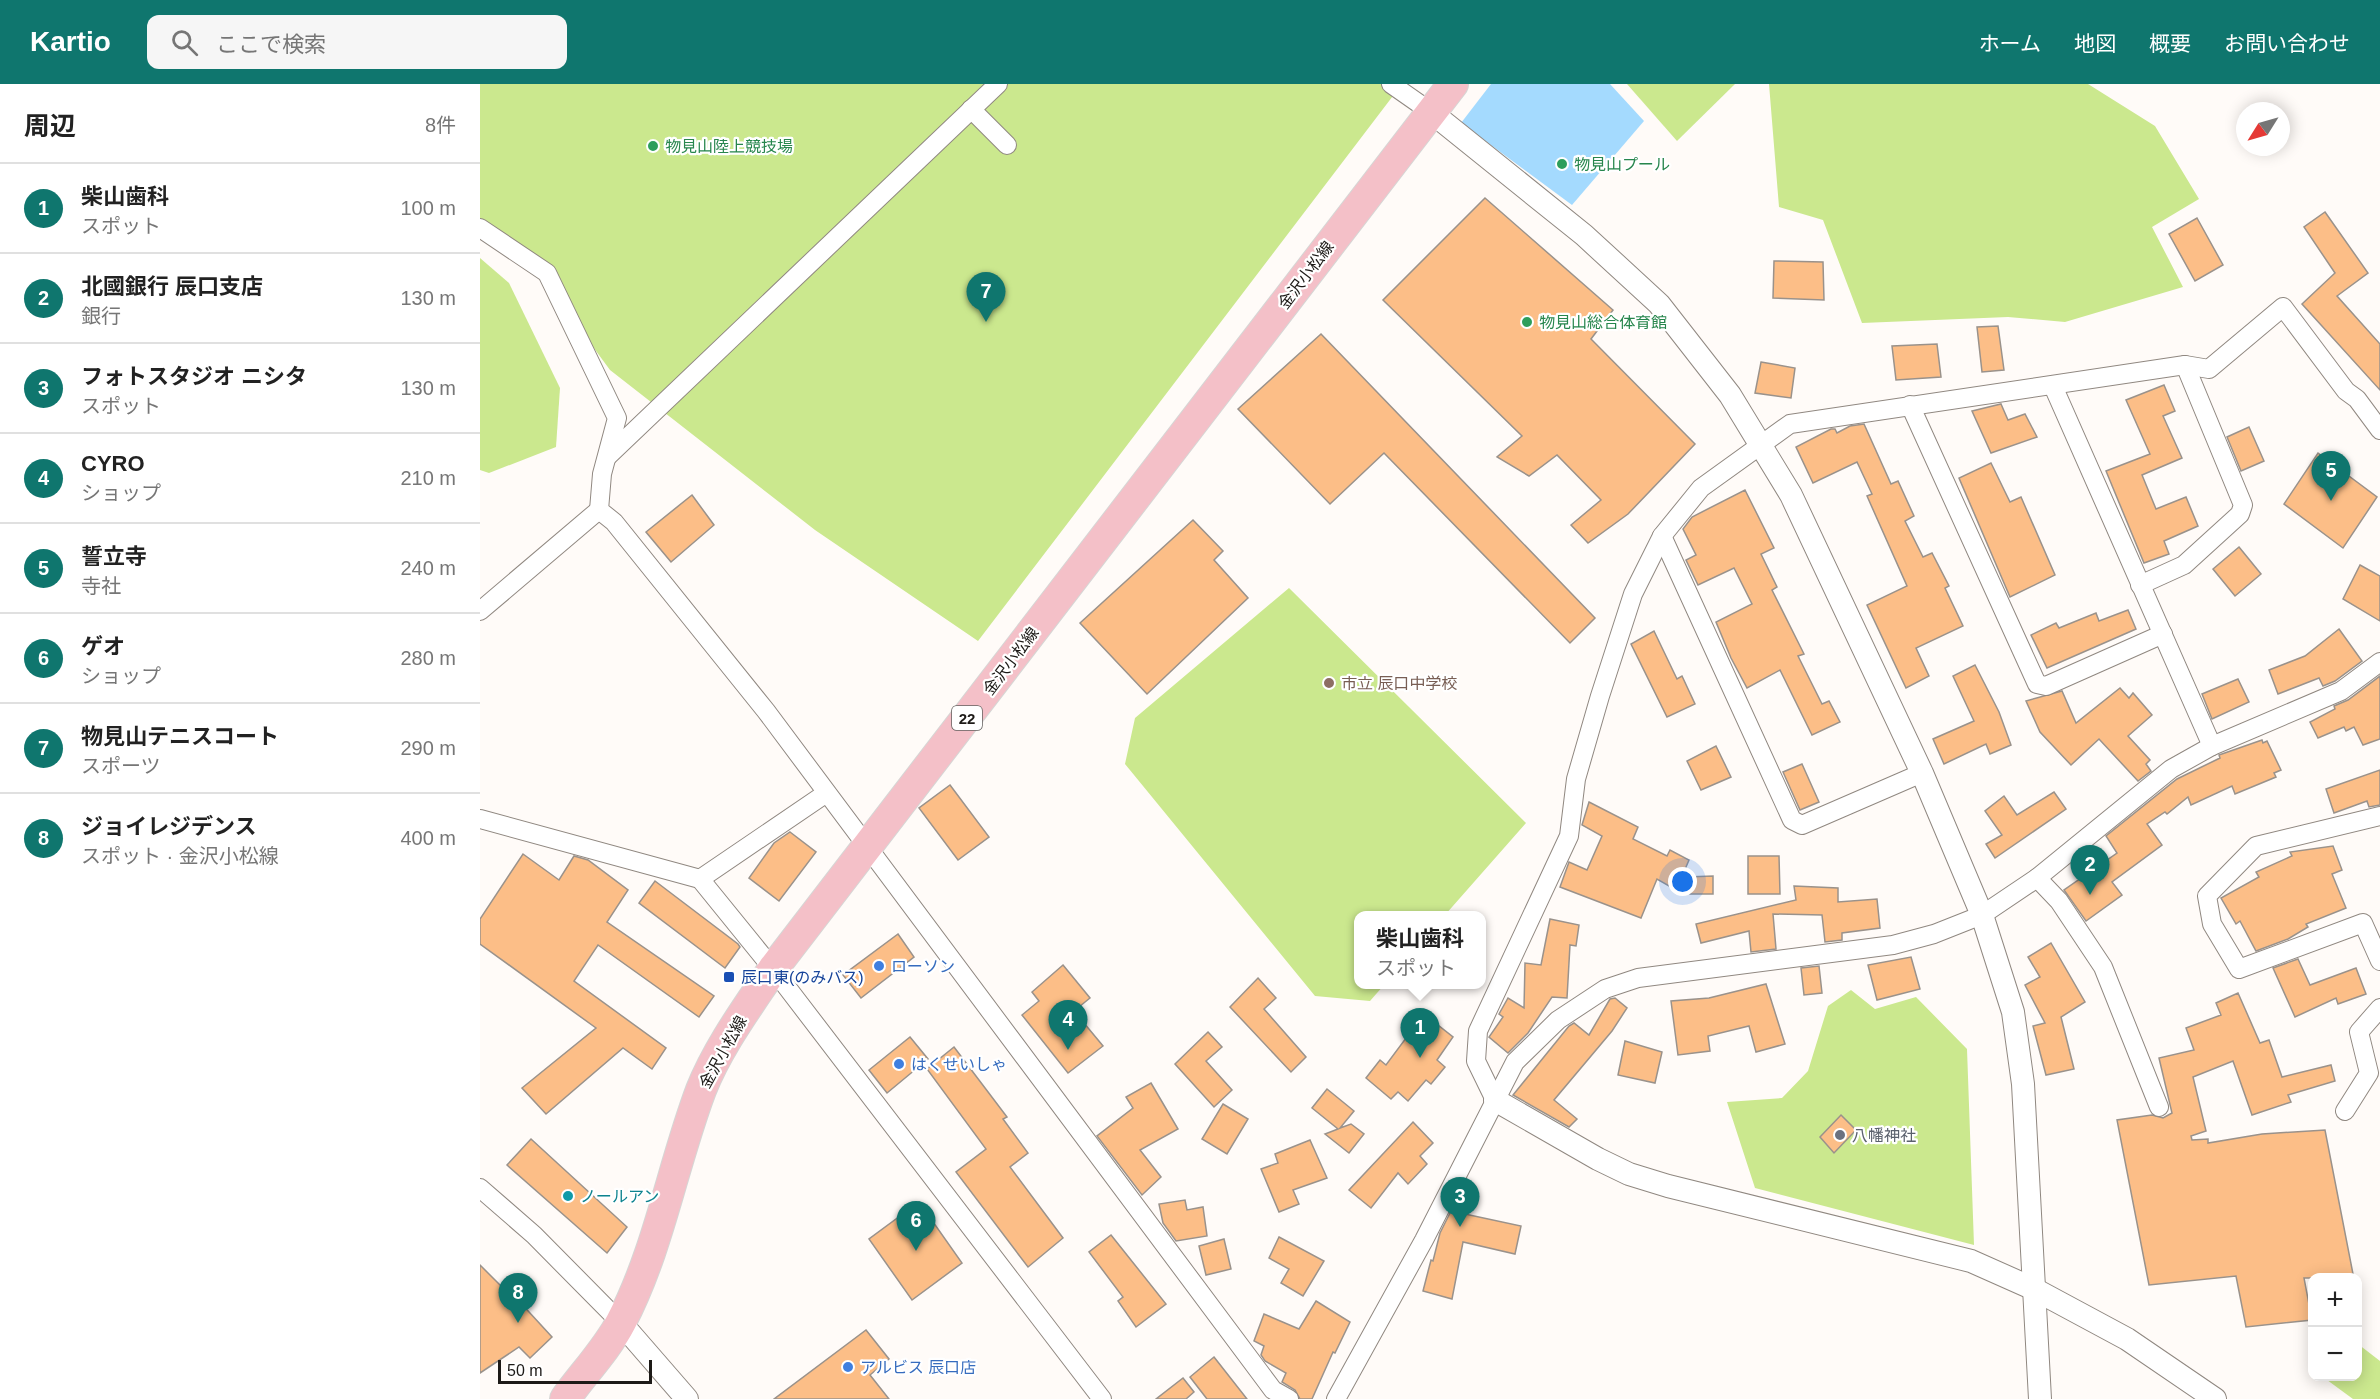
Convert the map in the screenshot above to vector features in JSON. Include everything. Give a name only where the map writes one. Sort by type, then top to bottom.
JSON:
[{"type":"main road","name":"金沢小松線","points":[[565,1399],[621,1323],[652,1250],[679,1155],[702,1088],[732,1030],[773,969],[1453,84]]},
{"type":"street","points":[[608,456],[998,84]]},
{"type":"street","points":[[1391,84],[1431,112],[1584,235],[1659,304],[1730,395],[1791,495],[1922,773],[1982,915],[2013,1012],[2023,1084],[2040,1399]]},
{"type":"street","points":[[971,109],[1007,145]]},
{"type":"street","points":[[480,228],[548,273],[617,418],[602,474],[599,510],[480,611]]},
{"type":"street","points":[[2215,1399],[2127,1340],[2034,1289],[1971,1261],[1668,1186],[1629,1174],[1495,1100],[1476,1061],[1479,1031],[1569,836],[1576,779],[1600,696],[1634,594],[1662,536],[1701,488],[1761,443],[1790,424],[2185,365],[2209,369],[2283,307],[2380,430]]},
{"type":"street","points":[[2140,585],[2184,565],[2240,514],[2243,505],[2185,365]]},
{"type":"street","points":[[2053,386],[2212,746]]},
{"type":"street","points":[[1910,405],[2037,684],[2046,686],[2163,634]]},
{"type":"street","points":[[599,510],[614,522],[766,711],[825,794],[1274,1390],[1289,1399]]},
{"type":"street","points":[[1662,536],[1792,820],[1802,825],[1922,773]]},
{"type":"street","points":[[1336,1399],[1424,1240],[1515,1062],[1558,1020],[1605,989],[1658,975],[1893,945],[1934,934],[1982,915],[2037,878],[2171,769],[2212,746],[2341,691],[2380,662]]},
{"type":"street","points":[[700,879],[825,794]]},
{"type":"street","points":[[2380,816],[2256,846],[2207,896],[2212,924],[2239,969],[2363,923],[2380,961]]},
{"type":"street","points":[[480,819],[700,879],[773,969],[1102,1399]]},
{"type":"street","points":[[2037,878],[2059,902],[2103,967],[2158,1107]]},
{"type":"street","points":[[2345,1111],[2369,1073],[2359,1032],[2380,1008]]},
{"type":"street","points":[[480,1188],[534,1235],[621,1323],[687,1399]]},
{"type":"green space","points":[[480,84],[1402,84],[978,641],[815,530],[610,370],[532,264],[480,224]]},
{"type":"green space","points":[[1627,84],[1735,84],[1677,141]]},
{"type":"green space","points":[[1769,84],[2088,84],[2155,126],[2199,199],[2152,227],[2183,287],[2065,322],[2008,317],[1862,323],[1823,220],[1779,207]]},
{"type":"green space","points":[[480,258],[509,283],[560,388],[556,447],[489,473],[480,470]]},
{"type":"green space","points":[[1289,588],[1526,823],[1449,911],[1354,911],[1354,989],[1380,989],[1370,1001],[1315,996],[1125,764],[1135,718]]},
{"type":"green space","points":[[1851,990],[1875,1009],[1916,997],[1967,1049],[1974,1245],[1755,1188],[1727,1102],[1782,1098],[1808,1071],[1828,1006]]},
{"type":"green space","points":[[2362,1347],[2380,1361],[2380,1399],[2353,1399],[2328,1381],[2362,1381]]},
{"type":"water","name":"物見山プール","points":[[1491,84],[1610,84],[1644,121],[1572,205],[1461,123]]},
{"type":"building","name":"物見山総合体育館","points":[[1485,198],[1613,310],[1591,339],[1695,444],[1628,514],[1588,543],[1571,525],[1601,500],[1557,455],[1529,476],[1497,457],[1522,436],[1383,300]]},
{"type":"building","points":[[2325,212],[2368,273],[2337,296],[2380,344],[2380,390],[2302,304],[2335,273],[2304,227]]},
{"type":"building","points":[[2197,218],[2223,265],[2195,281],[2169,234]]},
{"type":"building","points":[[1774,261],[1823,262],[1824,300],[1773,298]]},
{"type":"building","points":[[1998,326],[2004,370],[1982,372],[1977,327]]},
{"type":"building","points":[[1321,334],[1595,618],[1570,643],[1384,453],[1330,504],[1238,409]]},
{"type":"building","points":[[1937,344],[1941,377],[1896,380],[1892,346]]},
{"type":"building","points":[[1761,362],[1795,368],[1791,398],[1755,393]]},
{"type":"building","points":[[2164,385],[2175,411],[2163,416],[2182,458],[2142,475],[2156,509],[2186,497],[2198,526],[2164,541],[2169,554],[2144,563],[2106,471],[2150,454],[2126,400]]},
{"type":"building","points":[[2001,404],[2008,420],[2025,414],[2037,437],[1991,453],[1972,411]]},
{"type":"building","points":[[1864,424],[1891,484],[1898,481],[1914,516],[1905,521],[1923,557],[1932,553],[1949,586],[1945,588],[1963,626],[1916,648],[1929,676],[1906,688],[1867,605],[1907,586],[1867,496],[1872,494],[1857,462],[1813,483],[1796,447],[1831,429],[1835,429],[1837,433],[1850,426]]},
{"type":"building","points":[[2249,427],[2264,461],[2241,471],[2227,437]]},
{"type":"building","points":[[2318,453],[2377,497],[2343,548],[2284,504]]},
{"type":"building","points":[[1991,463],[2010,502],[2021,497],[2055,575],[2010,597],[1959,478]]},
{"type":"building","points":[[1745,490],[1774,548],[1761,554],[1777,587],[1772,590],[1804,654],[1798,656],[1822,704],[1829,701],[1840,722],[1812,735],[1780,670],[1747,688],[1731,658],[1716,622],[1752,604],[1734,568],[1698,585],[1686,560],[1696,555],[1683,529],[1692,517]]},
{"type":"building","points":[[692,495],[714,525],[671,562],[646,532]]},
{"type":"building","points":[[1193,520],[1223,551],[1214,560],[1248,598],[1147,694],[1080,623]]},
{"type":"building","points":[[2239,547],[2261,574],[2235,596],[2213,569]]},
{"type":"building","points":[[2360,565],[2380,576],[2380,621],[2343,599]]},
{"type":"building","points":[[2128,610],[2136,629],[2047,668],[2031,635],[2056,623],[2059,628],[2096,613],[2099,621]]},
{"type":"building","points":[[2339,629],[2362,661],[2335,681],[2323,686],[2319,678],[2278,694],[2269,670],[2305,656]]},
{"type":"building","points":[[1654,631],[1677,679],[1682,676],[1695,704],[1667,717],[1631,644]]},
{"type":"building","points":[[1975,665],[1999,712],[2011,745],[1990,754],[1986,744],[1944,764],[1933,739],[1974,721],[1953,676]]},
{"type":"building","points":[[2380,676],[2380,739],[2363,745],[2354,727],[2346,731],[2344,727],[2318,738],[2310,722],[2335,709],[2334,706],[2348,700]]},
{"type":"building","points":[[2238,679],[2249,702],[2212,719],[2202,694]]},
{"type":"building","points":[[2120,688],[2129,698],[2133,693],[2152,715],[2128,736],[2150,760],[2146,764],[2151,771],[2138,781],[2099,739],[2071,765],[2040,732],[2026,701],[2062,691],[2076,723]]},
{"type":"building","points":[[2262,740],[2263,743],[2267,741],[2281,770],[2274,773],[2276,777],[2235,794],[2232,786],[2191,805],[2188,797],[2167,814],[2165,812],[2147,824],[2162,845],[2112,882],[2122,895],[2086,921],[2064,890],[2117,853],[2106,836],[2177,779],[2220,758],[2219,755]]},
{"type":"building","points":[[1716,746],[1731,777],[1701,790],[1687,761]]},
{"type":"building","points":[[1802,764],[1819,802],[1800,810],[1783,772]]},
{"type":"building","points":[[2380,770],[2380,805],[2369,807],[2367,801],[2334,813],[2326,789]]},
{"type":"building","points":[[950,785],[989,837],[958,860],[919,808]]},
{"type":"building","points":[[2054,792],[2066,809],[1995,858],[1986,844],[2002,835],[1985,811],[2004,796],[2017,815]]},
{"type":"building","points":[[1589,802],[1638,827],[1633,839],[1667,856],[1670,850],[1689,860],[1676,890],[1657,879],[1641,918],[1560,887],[1569,862],[1587,870],[1602,836],[1582,825]]},
{"type":"building","points":[[790,832],[816,852],[779,901],[749,878],[774,843]]},
{"type":"building","points":[[2333,846],[2342,870],[2332,874],[2346,908],[2306,924],[2308,927],[2288,939],[2256,951],[2240,921],[2236,924],[2221,898],[2259,877],[2256,872],[2292,856],[2290,852]]},
{"type":"building","points":[[523,854],[559,880],[574,856],[588,860],[628,890],[607,922],[714,996],[699,1017],[598,945],[574,981],[666,1048],[652,1069],[623,1048],[546,1114],[522,1088],[596,1028],[480,944],[480,919]]},
{"type":"building","points":[[1748,856],[1779,856],[1780,894],[1748,894]]},
{"type":"building","points":[[1713,876],[1713,894],[1690,894],[1686,877]]},
{"type":"building","points":[[655,881],[738,944],[740,947],[725,968],[639,903]]},
{"type":"building","points":[[1794,886],[1838,888],[1838,902],[1877,899],[1880,928],[1842,933],[1842,940],[1825,942],[1822,915],[1773,914],[1776,949],[1751,952],[1749,931],[1701,943],[1696,924],[1796,900]]},
{"type":"building","points":[[1550,919],[1579,925],[1576,946],[1570,945],[1567,998],[1552,997],[1528,1033],[1508,1053],[1489,1037],[1503,1017],[1499,1014],[1508,998],[1524,1008],[1525,963],[1541,965]]},
{"type":"building","name":"ローソン","points":[[898,934],[914,957],[861,998],[843,975]]},
{"type":"building","points":[[2051,943],[2085,1002],[2061,1017],[2074,1069],[2046,1075],[2033,1026],[2045,1023],[2025,985],[2040,977],[2028,957]]},
{"type":"building","points":[[1911,957],[1920,989],[1877,1000],[1868,965]]},
{"type":"building","points":[[2298,959],[2310,985],[2356,968],[2366,994],[2338,1004],[2336,998],[2295,1017],[2273,968]]},
{"type":"building","points":[[1063,965],[1090,998],[1074,1011],[1103,1046],[1068,1073],[1022,1015],[1039,1001],[1032,992]]},
{"type":"building","points":[[1819,966],[1822,993],[1804,995],[1801,968]]},
{"type":"building","points":[[1258,978],[1276,998],[1264,1009],[1306,1057],[1291,1072],[1230,1007]]},
{"type":"building","points":[[1766,984],[1785,1044],[1756,1052],[1749,1026],[1708,1036],[1710,1051],[1678,1055],[1671,1001],[1709,998]]},
{"type":"building","points":[[2238,993],[2260,1043],[2269,1040],[2282,1077],[2331,1065],[2335,1081],[2288,1095],[2291,1102],[2252,1115],[2233,1061],[2193,1077],[2206,1131],[2191,1136],[2192,1140],[2208,1139],[2208,1143],[2262,1134],[2325,1130],[2353,1273],[2308,1273],[2308,1278],[2304,1278],[2308,1299],[2308,1320],[2246,1327],[2236,1276],[2149,1285],[2117,1120],[2152,1115],[2163,1118],[2172,1113],[2159,1058],[2194,1050],[2186,1028],[2221,1015],[2216,1003]]},
{"type":"building","points":[[1615,998],[1627,1008],[1612,1031],[1554,1100],[1577,1119],[1569,1127],[1513,1095],[1569,1026],[1574,1023],[1589,1035],[1610,999]]},
{"type":"building","points":[[1424,1014],[1453,1037],[1437,1060],[1445,1067],[1431,1084],[1426,1080],[1408,1101],[1398,1092],[1391,1099],[1366,1078],[1380,1060],[1386,1065]]},
{"type":"building","points":[[1208,1032],[1222,1047],[1206,1061],[1232,1090],[1214,1107],[1175,1064]]},
{"type":"building","name":"はくせいしゃ","points":[[910,1037],[928,1059],[887,1093],[869,1070]]},
{"type":"building","points":[[1625,1041],[1662,1052],[1655,1083],[1618,1075]]},
{"type":"building","points":[[954,1047],[1007,1117],[1003,1119],[1028,1153],[1010,1167],[1063,1238],[1028,1267],[956,1172],[986,1149],[927,1069]]},
{"type":"building","points":[[1151,1083],[1178,1129],[1140,1150],[1161,1177],[1142,1195],[1097,1136],[1133,1108],[1126,1097]]},
{"type":"building","points":[[1327,1089],[1354,1111],[1340,1128],[1351,1124],[1364,1134],[1349,1153],[1325,1134],[1338,1129],[1312,1108]]},
{"type":"building","points":[[1223,1104],[1248,1119],[1227,1154],[1202,1139]]},
{"type":"building","points":[[1841,1115],[1856,1130],[1834,1153],[1820,1137]]},
{"type":"building","points":[[1413,1122],[1433,1143],[1420,1156],[1427,1164],[1408,1184],[1398,1173],[1371,1208],[1349,1190]]},
{"type":"building","name":"ノールアン","points":[[531,1139],[627,1227],[607,1253],[507,1165]]},
{"type":"building","points":[[1310,1140],[1327,1178],[1293,1190],[1299,1204],[1279,1212],[1261,1169],[1278,1163],[1275,1154]]},
{"type":"building","points":[[1185,1200],[1187,1210],[1203,1207],[1207,1236],[1176,1241],[1163,1223],[1159,1204]]},
{"type":"building","points":[[919,1202],[962,1263],[912,1300],[869,1239]]},
{"type":"building","points":[[1451,1211],[1521,1226],[1515,1254],[1463,1242],[1452,1299],[1423,1291],[1440,1233]]},
{"type":"building","points":[[1111,1235],[1166,1304],[1136,1327],[1118,1301],[1123,1297],[1089,1252]]},
{"type":"building","points":[[1279,1237],[1324,1261],[1303,1296],[1281,1283],[1289,1269],[1269,1258]]},
{"type":"building","points":[[1224,1239],[1231,1269],[1206,1275],[1199,1246]]},
{"type":"building","points":[[480,1265],[504,1289],[506,1287],[552,1337],[530,1358],[519,1347],[480,1373]]},
{"type":"building","points":[[1316,1301],[1350,1322],[1335,1353],[1333,1352],[1312,1399],[1300,1399],[1295,1390],[1282,1382],[1286,1373],[1265,1361],[1261,1355],[1264,1346],[1254,1341],[1264,1314],[1299,1329]]},
{"type":"building","name":"アルビス 辰口店","points":[[866,1330],[889,1359],[870,1375],[889,1399],[774,1399]]},
{"type":"building","points":[[1214,1357],[1247,1399],[1207,1399],[1190,1377]]},
{"type":"building","points":[[1183,1378],[1194,1392],[1186,1399],[1156,1399]]},
{"type":"place","name":"物見山陸上競技場","points":[[653,146]]},
{"type":"place","name":"物見山プール","points":[[1562,164]]},
{"type":"place","name":"物見山テニスコート","points":[[986,322]]},
{"type":"place","name":"物見山総合体育館","points":[[1527,322]]},
{"type":"place","name":"誓立寺","points":[[2331,501]]},
{"type":"place","name":"市立 辰口中学校","points":[[1329,683]]},
{"type":"place","name":"北國銀行 辰口支店","points":[[2090,895]]},
{"type":"place","name":"ローソン","points":[[879,966]]},
{"type":"place","name":"辰口東(のみバス)","points":[[729,977]]},
{"type":"place","name":"CYRO","points":[[1068,1050]]},
{"type":"place","name":"柴山歯科","points":[[1420,1058]]},
{"type":"place","name":"はくせいしゃ","points":[[899,1064]]},
{"type":"place","name":"八幡神社","points":[[1840,1135]]},
{"type":"place","name":"ノールアン","points":[[568,1196]]},
{"type":"place","name":"フォトスタジオ ニシタ","points":[[1460,1227]]},
{"type":"place","name":"ゲオ","points":[[916,1251]]},
{"type":"place","name":"ジョイレジデンス","points":[[518,1323]]},
{"type":"place","name":"アルビス 辰口店","points":[[848,1367]]}]
